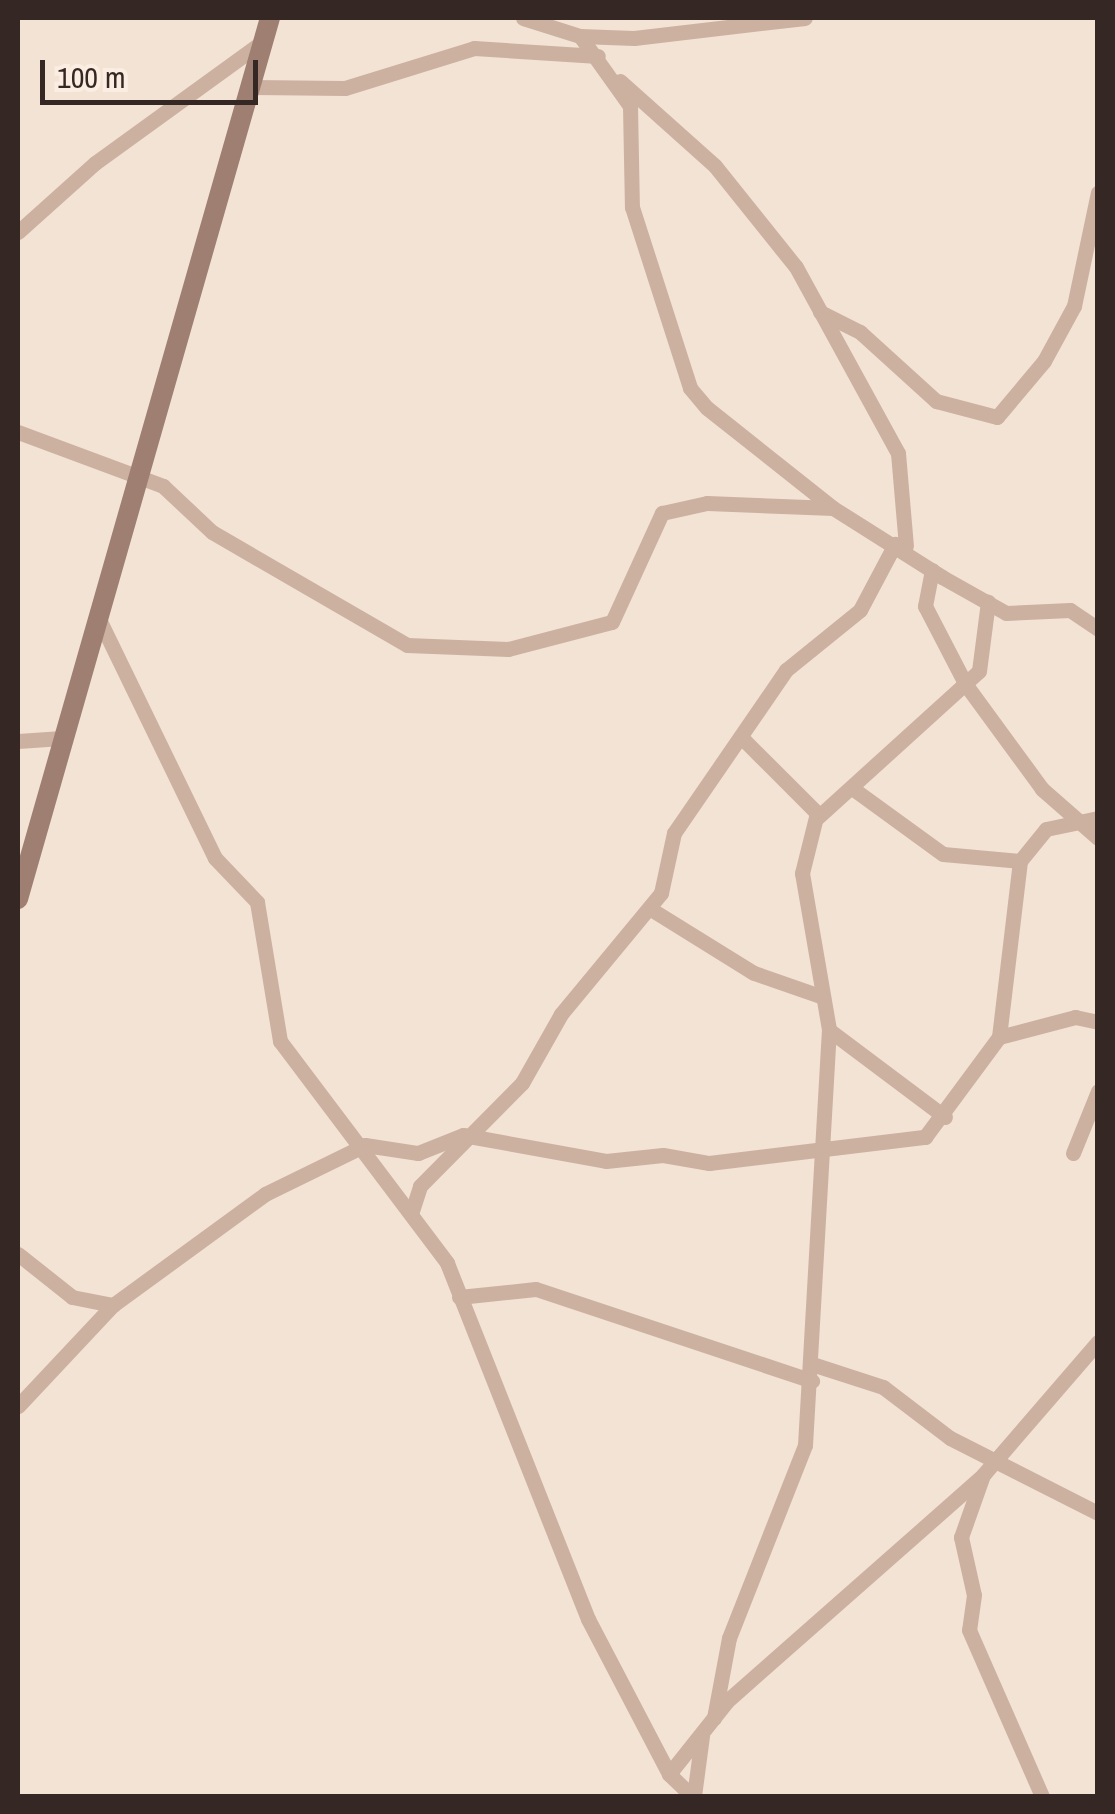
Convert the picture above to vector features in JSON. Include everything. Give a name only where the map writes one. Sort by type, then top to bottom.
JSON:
[{"type":"street","points":[[18,899],[258,45],[270,18]]},
{"type":"street","points":[[412,1211],[420,1186],[463,1136],[522,1083],[561,1014],[649,908],[665,882],[666,848],[745,741],[786,670],[860,610],[900,545],[898,453],[766,224],[672,122],[616,78],[580,36],[560,23],[523,18]]},
{"type":"street","points":[[580,36],[720,32],[805,18]]},
{"type":"street","points":[[19,226],[258,45]]},
{"type":"street","points":[[248,87],[345,88],[474,48],[598,56]]},
{"type":"street","points":[[616,78],[630,106],[632,208],[690,388],[834,508],[900,545],[932,570],[1023,618],[1070,610],[1098,628]]},
{"type":"street","points":[[820,312],[860,332],[936,401],[997,417],[1044,361],[1074,306],[1098,192]]},
{"type":"street","points":[[18,432],[140,474],[224,540],[407,645],[508,648],[612,622],[662,513],[707,503],[834,508]]},
{"type":"street","points":[[932,570],[926,606],[966,684],[1073,819],[1098,838]]},
{"type":"street","points":[[714,1718],[730,1638],[805,1445],[829,1030],[820,996],[802,873],[818,816],[852,788],[907,727],[966,684],[984,661],[988,602]]},
{"type":"street","points":[[97,616],[216,858],[257,902],[280,1041],[366,1144],[412,1211],[459,1296],[588,1619],[669,1774],[693,1796]]},
{"type":"street","points":[[18,741],[62,738]]},
{"type":"street","points":[[745,741],[818,816]]},
{"type":"street","points":[[852,788],[943,854],[1020,861]]},
{"type":"street","points":[[18,1406],[113,1305],[265,1194],[366,1144],[418,1153],[463,1136],[606,1161],[821,1153],[926,1137],[946,1117],[999,1037],[1020,861],[1046,830],[1073,819],[1098,818]]},
{"type":"street","points":[[649,908],[754,973],[820,996]]},
{"type":"street","points":[[999,1037],[1076,1018],[1098,1022]]},
{"type":"street","points":[[829,1030],[946,1117]]},
{"type":"street","points":[[1073,1154],[1098,1091]]},
{"type":"street","points":[[18,1254],[72,1297],[113,1305]]},
{"type":"street","points":[[459,1296],[536,1290],[812,1373],[883,1388],[995,1460],[1098,1513]]},
{"type":"street","points":[[669,1774],[714,1718],[904,1536],[983,1475],[1098,1342]]},
{"type":"street","points":[[983,1475],[962,1537],[974,1595],[968,1630],[1042,1796]]},
{"type":"street","points":[[693,1796],[702,1736]]}]
